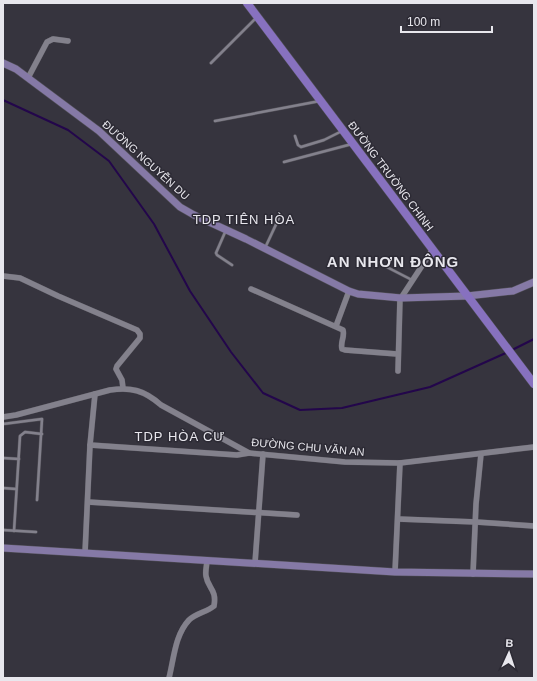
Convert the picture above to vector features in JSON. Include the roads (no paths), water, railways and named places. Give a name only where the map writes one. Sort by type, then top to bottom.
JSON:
[{"type":"main road","name":"ĐƯỜNG TRƯỜNG CHINH","points":[[247,3],[534,384]]},
{"type":"street","points":[[28,78],[47,42],[53,39],[68,41]]},
{"type":"street","name":"ĐƯỜNG NGUYỄN DU","points":[[3,63],[16,69],[99,131],[180,207],[265,248],[349,292],[400,298],[467,296],[512,291],[534,282]]},
{"type":"street","points":[[398,371],[397,354],[400,298],[433,249]]},
{"type":"street","points":[[3,276],[20,278],[137,330],[140,334],[140,338],[116,369],[122,380],[123,388]]},
{"type":"street","points":[[252,289],[343,330],[344,334],[341,346],[344,350],[397,354]]},
{"type":"street","points":[[336,326],[349,292]]},
{"type":"street","name":"ĐƯỜNG CHU VĂN AN","points":[[3,416],[16,415],[123,388],[144,393],[161,405],[249,453],[345,462],[400,463],[534,447]]},
{"type":"street","points":[[86,553],[90,445],[95,394]]},
{"type":"street","points":[[90,445],[237,455],[249,453]]},
{"type":"street","points":[[255,563],[263,454]]},
{"type":"street","points":[[473,574],[481,454]]},
{"type":"street","points":[[395,572],[400,463]]},
{"type":"street","points":[[88,502],[297,515]]},
{"type":"street","points":[[398,519],[534,526]]},
{"type":"street","points":[[3,548],[395,572],[534,574]]},
{"type":"street","points":[[170,678],[177,642],[183,630],[190,619],[214,606],[213,589],[208,582],[206,575],[208,560]]},
{"type":"lane","points":[[210,63],[257,17]]},
{"type":"lane","points":[[216,121],[320,101]]},
{"type":"lane","points":[[295,136],[298,145],[301,147],[324,140],[342,131]]},
{"type":"lane","points":[[284,162],[353,144]]},
{"type":"lane","points":[[265,248],[279,218]]},
{"type":"lane","points":[[226,230],[216,253],[218,257],[232,265]]},
{"type":"lane","points":[[377,262],[412,280]]},
{"type":"lane","points":[[3,424],[42,419],[37,500]]},
{"type":"lane","points":[[14,531],[20,436],[25,432],[42,434]]},
{"type":"lane","points":[[3,458],[19,459]]},
{"type":"lane","points":[[3,488],[16,489]]},
{"type":"lane","points":[[3,530],[36,532]]},
{"type":"waterway","points":[[3,100],[68,130],[109,161],[154,224],[190,291],[231,352],[263,393],[300,410],[342,408],[430,387],[508,352]]},
{"type":"waterway","points":[[512,350],[534,339]]},
{"type":"district","name":"TDP TIÊN HÒA","points":[[244,219]]},
{"type":"district","name":"AN NHƠN ĐÔNG","points":[[393,261]]},
{"type":"district","name":"TDP HÒA CƯ","points":[[180,436]]}]
